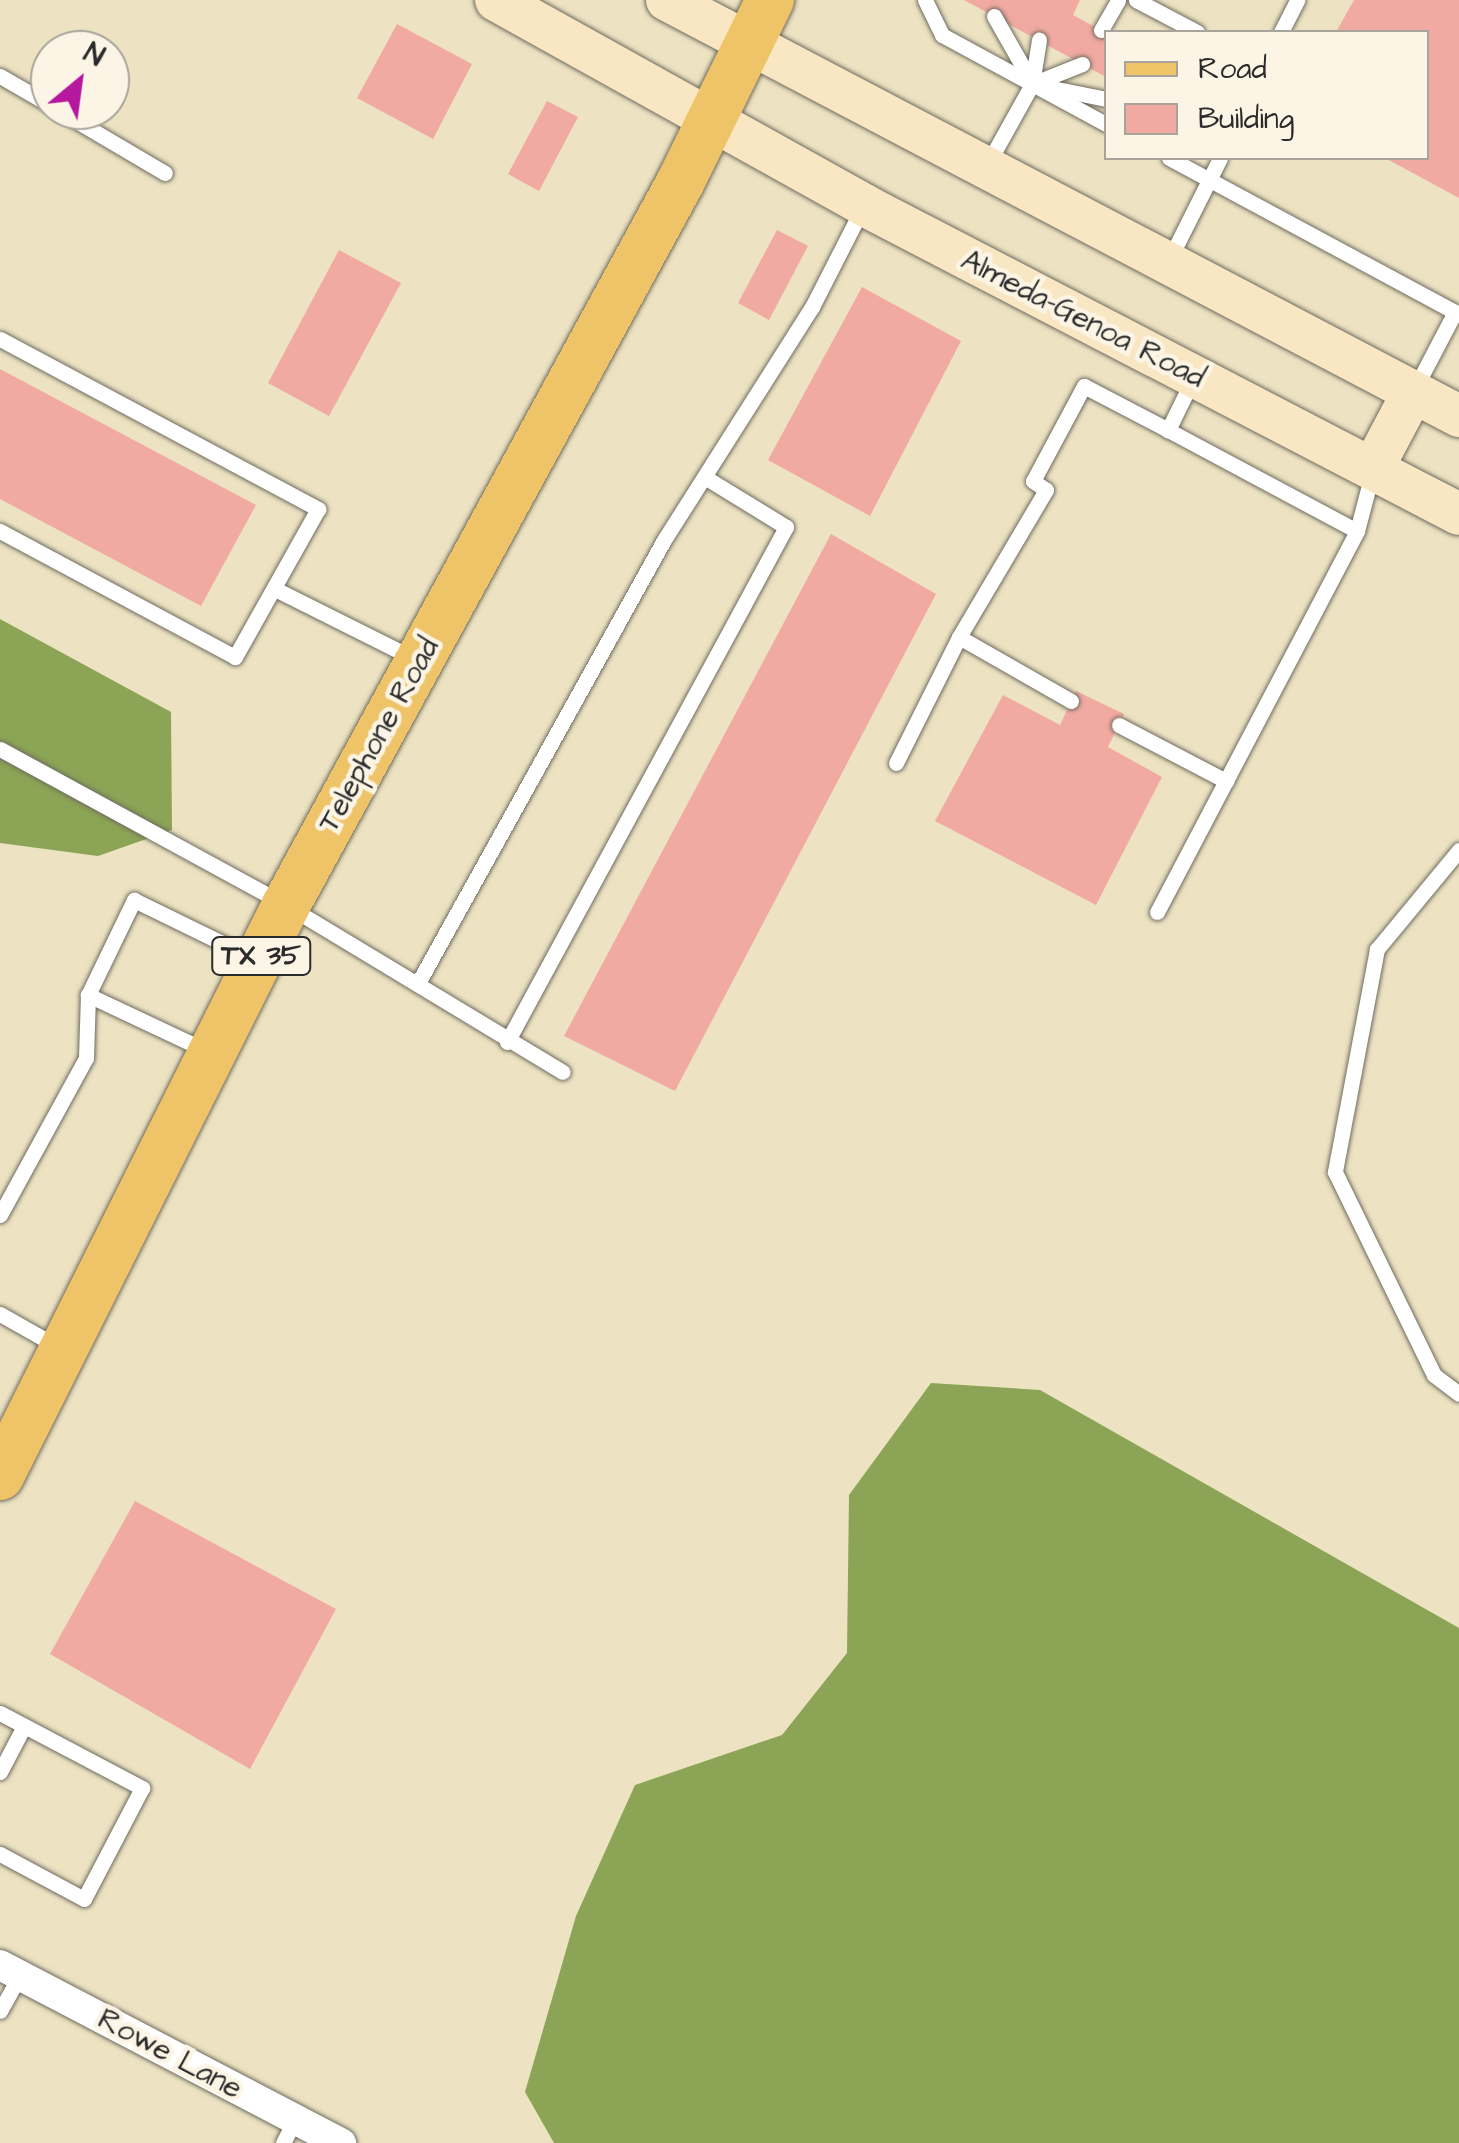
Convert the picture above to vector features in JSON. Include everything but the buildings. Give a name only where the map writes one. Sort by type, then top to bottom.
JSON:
[{"type":"main road","name":"Almeda-Genoa Road","points":[[496,0],[864,205],[1459,514]]},
{"type":"main road","points":[[667,0],[1459,416]]},
{"type":"main road","name":"Telephone Road","points":[[0,1476],[66,1352],[286,905],[711,118],[770,0]]},
{"type":"main road","points":[[1373,468],[1413,392]]},
{"type":"street","name":"Rowe Lane","points":[[10,1970],[288,2131],[340,2143]]},
{"type":"lane","points":[[925,0],[942,35],[1104,123]]},
{"type":"lane","points":[[1101,30],[1118,0]]},
{"type":"lane","points":[[1136,0],[1193,30]]},
{"type":"lane","points":[[1282,30],[1297,0]]},
{"type":"lane","points":[[994,16],[1032,84],[1104,99]]},
{"type":"lane","points":[[1158,30],[1166,16]]},
{"type":"lane","points":[[986,168],[1032,84],[1038,40]]},
{"type":"lane","points":[[1032,84],[1082,64]]},
{"type":"lane","points":[[0,76],[30,94]]},
{"type":"lane","points":[[1032,84],[1104,88]]},
{"type":"lane","points":[[92,130],[164,173]]},
{"type":"lane","points":[[1173,160],[1457,312],[1413,392]]},
{"type":"lane","points":[[1167,263],[1219,160]]},
{"type":"lane","points":[[418,983],[664,540],[708,480],[864,205]]},
{"type":"lane","points":[[0,339],[318,509],[235,657],[0,531]]},
{"type":"lane","points":[[1168,430],[1194,377]]},
{"type":"lane","points":[[896,763],[958,637],[1046,490],[1033,481],[1084,386],[1356,531]]},
{"type":"lane","points":[[1157,912],[1356,531],[1373,468]]},
{"type":"lane","points":[[507,1042],[786,527],[708,480]]},
{"type":"lane","points":[[275,589],[419,661]]},
{"type":"lane","points":[[958,637],[1072,700]]},
{"type":"lane","points":[[1119,726],[1226,781]]},
{"type":"lane","points":[[0,749],[286,905],[418,983],[507,1042],[563,1072]]},
{"type":"lane","points":[[1459,850],[1376,949],[1335,1172],[1434,1375],[1459,1394]]},
{"type":"lane","points":[[0,1215],[86,1058],[88,995],[134,900],[259,961]]},
{"type":"lane","points":[[88,995],[213,1054]]},
{"type":"lane","points":[[0,1314],[66,1352]]},
{"type":"lane","points":[[0,1712],[142,1788],[84,1899],[0,1854]]},
{"type":"lane","points":[[0,1772],[24,1726]]},
{"type":"lane","points":[[0,2011],[10,1970]]},
{"type":"green space","points":[[0,619],[171,712],[172,830],[98,856],[0,843]]},
{"type":"green space","points":[[931,1383],[1040,1390],[1459,1628],[1459,2143],[554,2143],[525,2092],[576,1916],[635,1785],[782,1735],[847,1653],[849,1495]]}]
